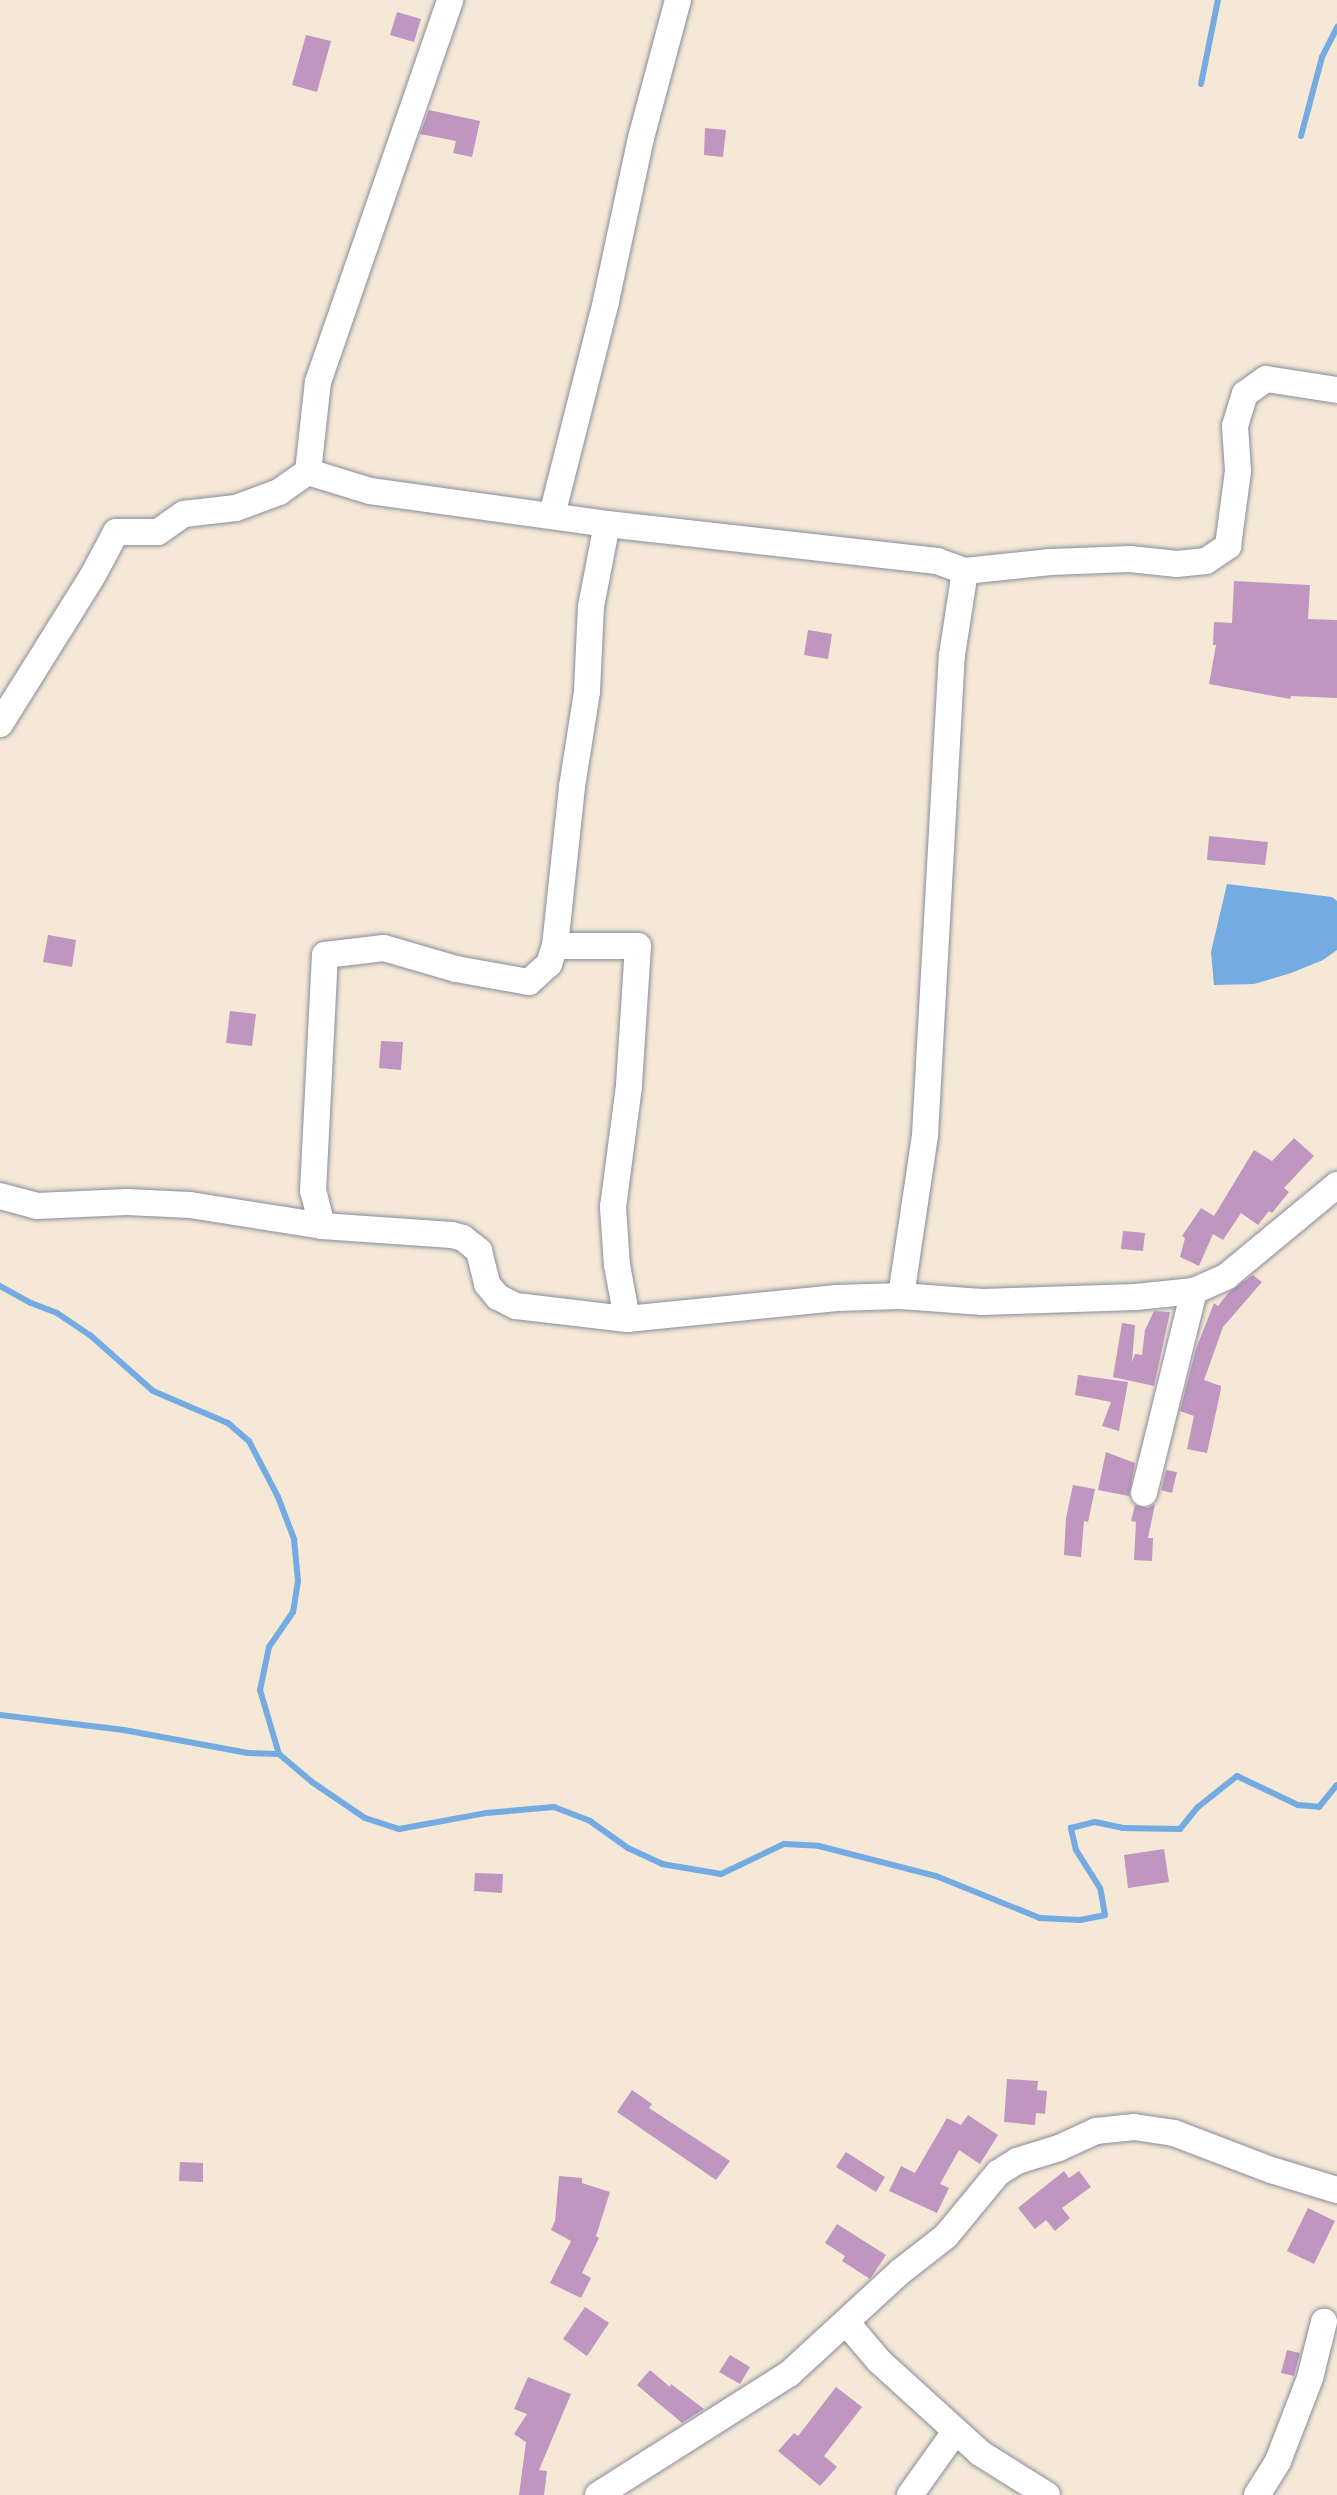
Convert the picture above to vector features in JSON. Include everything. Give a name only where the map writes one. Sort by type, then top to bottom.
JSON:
[{"type":"street","points":[[0,724],[92,577],[116,532],[158,532],[184,514],[236,508],[279,492],[308,472],[318,382],[450,0]]},
{"type":"street","points":[[552,515],[606,301],[641,138],[678,0]]},
{"type":"street","points":[[308,472],[370,491],[607,524],[937,561],[965,571],[1051,562],[1130,559],[1177,564],[1206,561],[1228,546],[1238,471],[1235,426],[1245,394],[1266,379],[1337,390]]},
{"type":"street","points":[[323,1226],[313,1191],[325,955],[384,948],[456,969],[529,982],[549,964],[555,946],[572,787],[587,692],[591,606],[607,524]]},
{"type":"street","points":[[901,1296],[925,1135],[952,655],[965,571]]},
{"type":"street","points":[[555,946],[638,946],[629,1086],[613,1207],[617,1265],[627,1319]]},
{"type":"street","points":[[0,1196],[37,1206],[127,1202],[190,1205],[323,1226],[463,1238],[479,1251],[487,1284],[516,1306],[627,1319],[837,1298],[901,1296],[982,1301],[1136,1297],[1194,1290],[1227,1276],[1337,1185]]},
{"type":"street","points":[[1144,1493],[1194,1290]]},
{"type":"street","points":[[598,2495],[789,2374],[900,2272],[946,2236],[998,2173],[1017,2161],[1059,2148],[1096,2130],[1134,2127],[1174,2133],[1270,2170],[1337,2190]]},
{"type":"street","points":[[846,2322],[879,2361],[955,2432],[980,2453],[1047,2495]]},
{"type":"street","points":[[1257,2495],[1278,2461],[1301,2402],[1324,2322]]},
{"type":"street","points":[[909,2495],[955,2432]]},
{"type":"water","points":[[1227,884],[1332,897],[1337,901],[1337,950],[1323,960],[1254,984],[1214,985],[1211,952]]},
{"type":"building","points":[[397,12],[421,19],[414,42],[390,35]]},
{"type":"building","points":[[306,35],[331,41],[317,92],[292,85]]},
{"type":"building","points":[[429,110],[480,121],[472,157],[453,153],[456,141],[420,134]]},
{"type":"building","points":[[705,128],[726,130],[723,157],[704,155]]},
{"type":"building","points":[[1234,581],[1310,585],[1308,619],[1337,620],[1337,698],[1291,696],[1290,699],[1209,684],[1216,645],[1213,645],[1214,622],[1232,623]]},
{"type":"building","points":[[808,630],[832,634],[828,659],[804,655]]},
{"type":"building","points":[[1209,836],[1268,842],[1265,865],[1207,860]]},
{"type":"building","points":[[48,935],[76,940],[72,967],[43,962]]},
{"type":"building","points":[[230,1011],[256,1014],[252,1046],[226,1043]]},
{"type":"building","points":[[381,1041],[403,1042],[401,1070],[379,1068]]},
{"type":"building","points":[[1294,1138],[1314,1156],[1284,1188],[1289,1192],[1272,1213],[1269,1211],[1258,1225],[1241,1213],[1223,1240],[1213,1234],[1199,1266],[1180,1257],[1185,1238],[1182,1236],[1201,1208],[1214,1216],[1254,1150],[1272,1161]]},
{"type":"building","points":[[1123,1231],[1145,1233],[1143,1251],[1121,1249]]},
{"type":"building","points":[[1253,1275],[1262,1282],[1223,1327],[1204,1380],[1221,1386],[1207,1453],[1187,1449],[1194,1416],[1180,1411],[1196,1349],[1214,1303],[1218,1306],[1229,1292]]},
{"type":"building","points":[[1154,1311],[1170,1312],[1154,1386],[1113,1377],[1122,1323],[1135,1325],[1132,1362],[1135,1354],[1142,1355],[1145,1330]]},
{"type":"building","points":[[1078,1375],[1128,1382],[1119,1431],[1102,1426],[1111,1402],[1075,1395]]},
{"type":"building","points":[[1106,1452],[1135,1463],[1129,1496],[1098,1490]]},
{"type":"building","points":[[1166,1470],[1177,1472],[1172,1493],[1161,1490]]},
{"type":"building","points":[[1073,1485],[1095,1489],[1088,1522],[1084,1521],[1081,1557],[1064,1555],[1066,1518]]},
{"type":"building","points":[[1155,1504],[1148,1538],[1153,1538],[1152,1561],[1134,1560],[1136,1522],[1131,1521],[1135,1505],[1148,1508]]},
{"type":"building","points":[[1164,1849],[1169,1882],[1128,1888],[1124,1855]]},
{"type":"building","points":[[475,1873],[503,1874],[502,1893],[474,1891]]},
{"type":"building","points":[[1007,2079],[1038,2081],[1037,2090],[1047,2091],[1045,2114],[1036,2113],[1035,2125],[1004,2122]]},
{"type":"building","points":[[632,2090],[652,2104],[649,2108],[730,2161],[716,2180],[617,2112]]},
{"type":"building","points":[[968,2115],[998,2135],[980,2164],[959,2150],[940,2184],[949,2188],[937,2213],[889,2191],[901,2166],[915,2173],[947,2118],[961,2125]]},
{"type":"building","points":[[846,2152],[885,2177],[876,2192],[836,2167]]},
{"type":"building","points":[[180,2162],[203,2163],[203,2182],[179,2181]]},
{"type":"building","points":[[1064,2171],[1069,2178],[1079,2171],[1091,2187],[1062,2208],[1070,2218],[1055,2231],[1046,2220],[1035,2229],[1018,2208]]},
{"type":"building","points":[[559,2176],[582,2178],[582,2183],[610,2192],[596,2236],[599,2238],[582,2273],[591,2278],[581,2298],[550,2283],[571,2241],[551,2230],[555,2221]]},
{"type":"building","points":[[1308,2208],[1335,2221],[1314,2264],[1287,2251]]},
{"type":"building","points":[[837,2224],[886,2255],[870,2279],[842,2261],[845,2256],[825,2243]]},
{"type":"building","points":[[585,2307],[609,2323],[587,2356],[563,2339]]},
{"type":"building","points":[[1287,2350],[1300,2353],[1294,2376],[1281,2373]]},
{"type":"building","points":[[730,2355],[750,2367],[740,2384],[719,2372]]},
{"type":"building","points":[[650,2370],[704,2409],[682,2423],[637,2385]]},
{"type":"building","points":[[528,2377],[571,2394],[539,2470],[547,2471],[544,2495],[519,2495],[526,2442],[514,2434],[527,2414],[514,2409]]},
{"type":"building","points":[[836,2387],[862,2407],[824,2456],[837,2467],[820,2486],[778,2451],[794,2433],[798,2436]]},
{"type":"waterway","points":[[1201,84],[1218,0]]},
{"type":"waterway","points":[[1301,136],[1322,57],[1337,27]]},
{"type":"waterway","points":[[0,1286],[57,1313],[90,1335],[153,1391],[228,1423],[249,1441],[278,1497],[294,1539],[298,1581],[293,1612],[269,1647],[260,1690],[279,1754]]},
{"type":"waterway","points":[[0,1715],[124,1730],[248,1753],[279,1754],[312,1782],[365,1818],[399,1829],[486,1813],[554,1807],[590,1821],[628,1848],[662,1864],[721,1874],[784,1844],[819,1846],[936,1876],[1040,1918],[1080,1920],[1105,1915],[1100,1888],[1076,1850],[1071,1828],[1095,1822],[1123,1828],[1180,1829],[1198,1807],[1237,1776],[1298,1805],[1319,1807],[1337,1785]]}]
